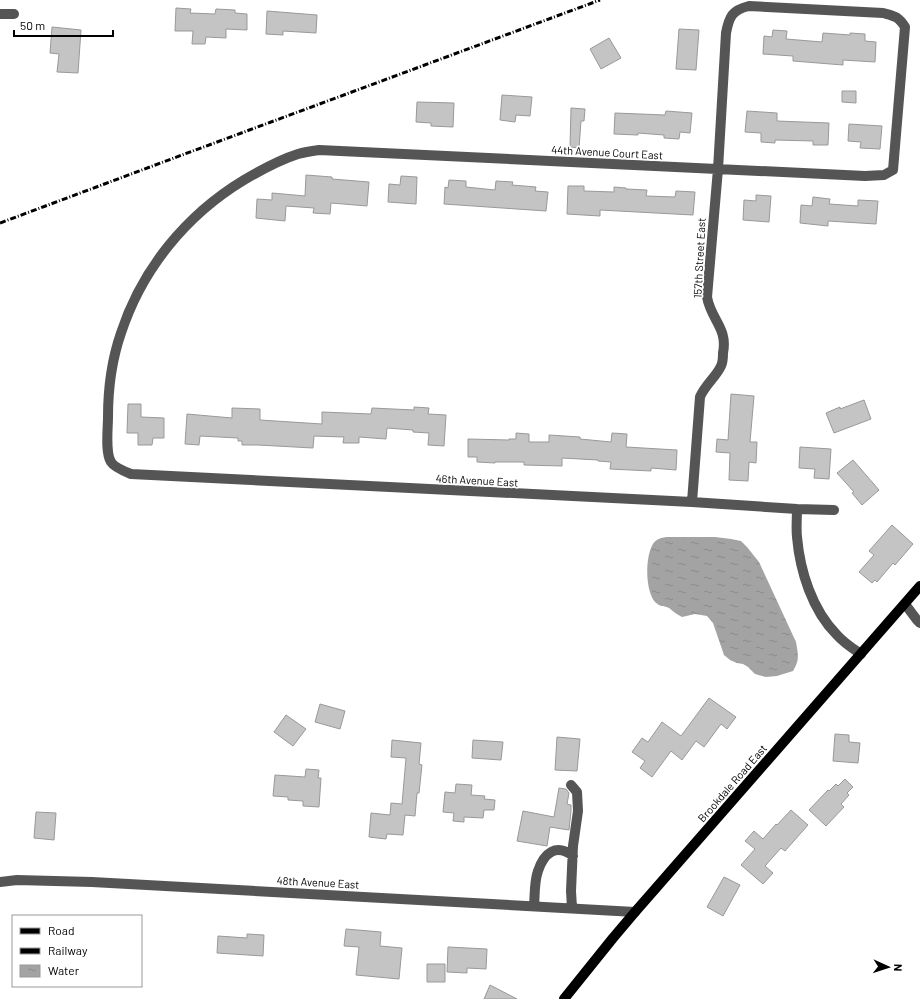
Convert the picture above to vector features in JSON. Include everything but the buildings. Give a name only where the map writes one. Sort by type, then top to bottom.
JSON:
[{"type":"main road","name":"Brookdale Road East","points":[[564,999],[635,912],[920,586]]},
{"type":"street","name":"157th Street East","points":[[692,502],[700,397],[703,390],[721,365],[724,349],[723,333],[708,303],[707,297],[718,169],[726,33],[727,26],[733,12],[748,6],[882,13],[896,17],[900,20],[905,27],[893,170]]},
{"type":"street","points":[[0,14],[14,14]]},
{"type":"street","name":"44th Avenue Court East","points":[[121,469],[111,462],[107,453],[108,402],[112,368],[120,334],[138,293],[162,253],[184,227],[204,208],[229,189],[280,161],[299,154],[319,150],[865,176],[884,175],[893,170]]},
{"type":"street","name":"46th Avenue East","points":[[121,469],[131,474],[834,510]]},
{"type":"street","points":[[796,509],[797,537],[802,571],[817,608],[844,643],[861,654]]},
{"type":"street","points":[[905,604],[916,620],[920,622]]},
{"type":"street","points":[[572,785],[577,792],[578,811],[573,846],[571,891],[572,908]]},
{"type":"street","points":[[534,906],[538,872],[545,857],[551,851],[559,850],[566,851],[573,856]]},
{"type":"street","name":"48th Avenue East","points":[[0,882],[17,880],[92,882],[635,912]]},
{"type":"water","points":[[666,537],[715,537],[741,541],[747,547],[759,562],[796,642],[798,660],[793,671],[777,676],[766,677],[755,674],[748,667],[730,660],[724,655],[713,623],[707,616],[695,614],[682,617],[669,608],[655,602],[649,590],[647,565],[650,550],[654,542]]},
{"type":"railway","points":[[0,223],[600,0]]}]
